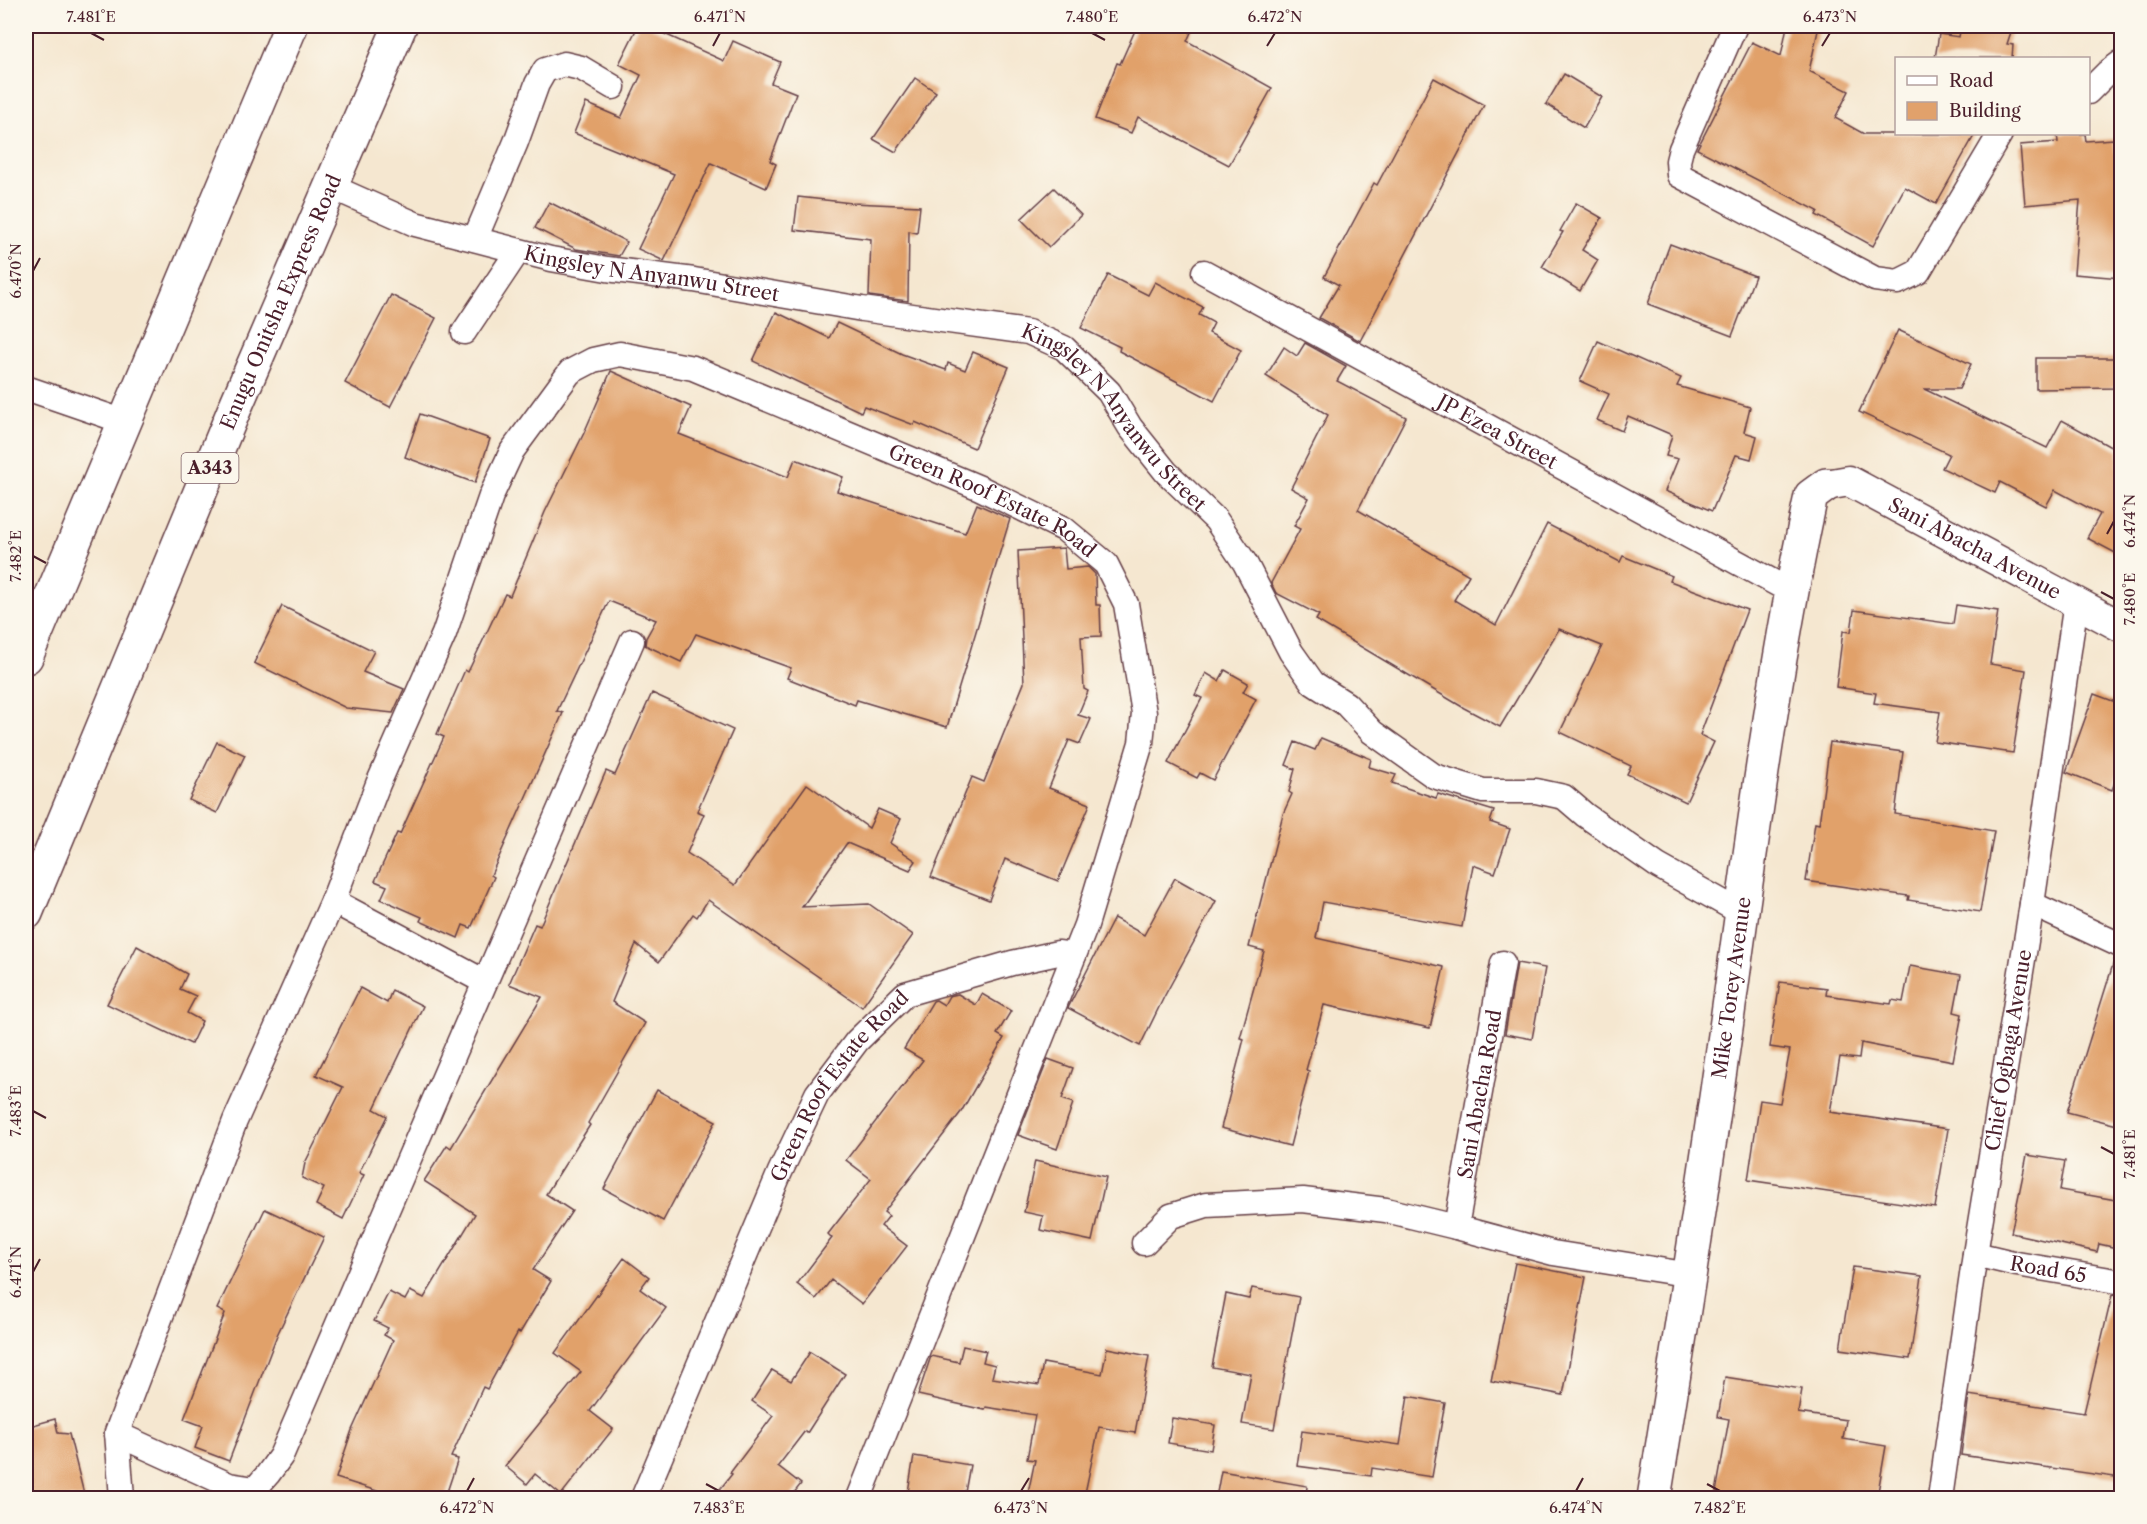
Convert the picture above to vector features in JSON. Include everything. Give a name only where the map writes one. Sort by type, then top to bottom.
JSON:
[{"type":"main road","points":[[26,657],[291,26]]},
{"type":"main road","name":"Enugu Onitsha Express Road","points":[[26,913],[237,402],[400,26]]},
{"type":"main road","name":"Mike Torey Avenue","points":[[1654,1498],[1691,1275],[1790,591],[1810,496],[1826,485]]},
{"type":"street","points":[[1735,26],[1681,149],[1678,161],[1679,175],[1875,279],[1898,282],[1918,272],[1999,135]]},
{"type":"street","points":[[475,239],[507,164],[537,84],[545,70],[564,64],[581,68],[613,87]]},
{"type":"street","points":[[2090,91],[2117,73]]},
{"type":"street","name":"Kingsley N Anyanwu Street","points":[[332,187],[415,224],[518,251],[607,269],[694,280],[861,309],[1028,332],[1064,348],[1110,392],[1130,427],[1166,472],[1216,520],[1245,563],[1291,652],[1313,682],[1346,704],[1372,732],[1434,776],[1483,791],[1536,791],[1564,797],[1585,815],[1658,866],[1742,913]]},
{"type":"street","points":[[464,332],[518,251]]},
{"type":"street","name":"JP Ezea Street","points":[[1204,272],[1790,591]]},
{"type":"street","name":"Green Roof Estate Road","points":[[117,1433],[236,1121],[333,901],[378,784],[444,634],[491,496],[512,451],[570,372],[593,360],[620,354],[693,368],[980,488],[1064,529],[1106,564],[1126,604],[1144,713],[1141,743],[1086,925],[1074,955],[1058,953],[1012,963],[905,994],[857,1041],[817,1094],[780,1172],[643,1498]]},
{"type":"street","points":[[26,388],[124,422]]},
{"type":"street","name":"Sani Abacha Avenue","points":[[1826,485],[1849,481],[2121,627]]},
{"type":"street","name":"Chief Ogbaga Avenue","points":[[1940,1498],[2032,904],[2076,602]]},
{"type":"street","points":[[122,1498],[117,1433],[229,1485],[255,1489],[281,1456],[632,641]]},
{"type":"street","points":[[333,901],[485,982]]},
{"type":"street","points":[[2032,904],[2121,946]]},
{"type":"street","points":[[859,1498],[1074,955]]},
{"type":"street","name":"Sani Abacha Road","points":[[1456,1227],[1503,963]]},
{"type":"street","points":[[1144,1243],[1171,1216],[1206,1205],[1303,1200],[1386,1210],[1553,1253],[1691,1275]]},
{"type":"street","name":"Road 65","points":[[1976,1254],[2017,1264],[2121,1282]]},
{"type":"building","points":[[638,26],[647,26],[724,61],[733,41],[780,62],[771,83],[796,93],[770,161],[776,164],[766,188],[711,163],[664,261],[638,249],[674,174],[574,133],[586,103],[621,118],[641,75],[619,64]]},
{"type":"building","points":[[1137,26],[1194,26],[1187,41],[1272,88],[1229,165],[1138,117],[1131,133],[1095,119],[1117,63],[1120,64]]},
{"type":"building","points":[[1787,26],[1819,26],[1809,71],[1849,91],[1835,118],[1864,134],[1974,135],[1936,204],[1905,187],[1873,246],[1816,215],[1818,211],[1697,149],[1752,42],[1781,56]]},
{"type":"building","points":[[1961,26],[2013,26],[2007,44],[2013,45],[2012,57],[1935,57],[1939,34],[1959,37]]},
{"type":"building","points":[[1564,74],[1602,97],[1584,128],[1546,104]]},
{"type":"building","points":[[915,78],[936,92],[896,152],[873,139]]},
{"type":"building","points":[[1434,78],[1484,105],[1360,341],[1319,318],[1339,285],[1324,277],[1374,183],[1377,185]]},
{"type":"building","points":[[2057,135],[2085,135],[2086,141],[2114,139],[2121,221],[2121,278],[2074,274],[2080,200],[2025,205],[2020,145],[2058,142]]},
{"type":"building","points":[[1054,188],[1081,215],[1049,247],[1021,219]]},
{"type":"building","points":[[798,197],[852,203],[920,206],[917,233],[909,231],[908,301],[869,296],[871,239],[794,230]]},
{"type":"building","points":[[549,202],[627,242],[619,256],[576,249],[535,228]]},
{"type":"building","points":[[1576,203],[1602,218],[1582,250],[1598,260],[1580,291],[1542,267],[1563,232],[1560,231]]},
{"type":"building","points":[[1670,244],[1755,276],[1732,336],[1648,304]]},
{"type":"building","points":[[1108,275],[1148,295],[1155,282],[1203,307],[1199,315],[1214,323],[1209,333],[1241,350],[1214,401],[1119,351],[1120,347],[1081,328]]},
{"type":"building","points":[[391,295],[436,318],[390,407],[345,383]]},
{"type":"building","points":[[776,312],[829,338],[837,323],[902,354],[946,370],[948,363],[965,370],[973,352],[1009,367],[974,448],[915,422],[914,425],[864,406],[861,412],[753,361]]},
{"type":"building","points":[[1898,330],[1971,364],[1959,389],[1924,389],[2047,448],[2062,420],[2118,451],[2118,479],[2121,472],[2121,556],[2087,538],[2100,514],[2055,490],[2046,506],[2000,482],[1995,493],[1942,468],[1949,454],[1859,412]]},
{"type":"building","points":[[1598,341],[1681,378],[1677,386],[1750,407],[1744,432],[1757,436],[1751,459],[1736,455],[1712,511],[1665,491],[1678,459],[1666,456],[1672,435],[1628,416],[1622,431],[1597,420],[1609,394],[1580,381]]},
{"type":"building","points":[[1305,343],[1346,366],[1337,381],[1406,417],[1358,510],[1469,575],[1454,600],[1496,625],[1547,524],[1620,562],[1623,556],[1672,576],[1670,581],[1747,610],[1700,735],[1714,742],[1686,802],[1627,774],[1631,766],[1560,732],[1602,646],[1559,629],[1500,727],[1316,620],[1319,615],[1276,593],[1271,583],[1300,529],[1294,526],[1309,498],[1291,488],[1328,415],[1266,376],[1284,347],[1297,356]]},
{"type":"building","points":[[2036,358],[2119,358],[2119,388],[2036,389]]},
{"type":"building","points":[[611,371],[691,407],[679,434],[788,477],[795,459],[843,477],[837,491],[965,533],[977,504],[1010,519],[947,727],[857,700],[855,705],[787,678],[791,668],[696,634],[681,662],[645,645],[646,638],[656,620],[609,601],[557,711],[563,713],[491,875],[494,877],[471,928],[463,925],[458,938],[420,921],[422,917],[381,899],[387,886],[375,881],[397,833],[400,834],[444,737],[437,734],[465,670],[468,672],[505,594],[510,596],[545,512],[584,433]]},
{"type":"building","points":[[420,414],[490,439],[475,483],[405,457]]},
{"type":"building","points":[[1064,548],[1066,569],[1088,567],[1095,574],[1096,605],[1100,605],[1101,636],[1081,637],[1084,689],[1088,691],[1078,715],[1091,719],[1080,744],[1069,740],[1049,788],[1090,804],[1058,881],[1005,859],[989,900],[931,877],[972,777],[984,782],[1024,683],[1018,551]]},
{"type":"building","points":[[1956,605],[1998,611],[1990,664],[2026,670],[2013,753],[1935,742],[1940,712],[1874,703],[1876,693],[1836,687],[1843,631],[1851,632],[1854,610],[1953,624]]},
{"type":"building","points":[[282,606],[374,651],[363,672],[404,689],[393,713],[346,708],[254,663]]},
{"type":"building","points":[[1225,670],[1248,683],[1243,692],[1256,699],[1213,780],[1200,773],[1197,778],[1168,763],[1202,698],[1195,695],[1206,673],[1219,681]]},
{"type":"building","points":[[652,693],[733,730],[697,811],[704,814],[687,853],[735,885],[807,784],[869,828],[878,809],[901,819],[890,843],[916,861],[910,870],[847,843],[802,907],[869,904],[913,935],[862,1007],[708,900],[697,917],[693,914],[659,962],[636,944],[612,1002],[645,1023],[588,1123],[590,1125],[546,1194],[572,1211],[533,1270],[551,1281],[520,1333],[518,1332],[487,1389],[483,1387],[451,1457],[458,1459],[445,1498],[399,1498],[336,1478],[352,1430],[393,1340],[384,1335],[388,1328],[374,1321],[389,1292],[405,1300],[410,1291],[424,1298],[475,1214],[424,1181],[447,1145],[451,1148],[542,997],[509,984],[535,924],[540,926],[606,771],[615,775]]},
{"type":"building","points":[[2094,694],[2121,704],[2121,765],[2112,790],[2066,772]]},
{"type":"building","points":[[1321,738],[1371,759],[1369,767],[1396,775],[1392,783],[1436,798],[1438,794],[1494,811],[1490,822],[1510,829],[1495,873],[1473,865],[1462,927],[1323,902],[1316,938],[1444,967],[1430,1028],[1324,1005],[1306,1070],[1309,1071],[1290,1146],[1221,1128],[1244,1039],[1240,1038],[1264,951],[1249,947],[1283,814],[1292,794],[1289,792],[1295,769],[1286,765],[1295,742],[1315,750]]},
{"type":"building","points":[[217,742],[245,755],[217,813],[189,800]]},
{"type":"building","points":[[1830,742],[1903,752],[1895,814],[1994,831],[1980,912],[1908,900],[1909,896],[1806,881],[1815,823],[1819,824]]},
{"type":"building","points":[[1175,878],[1216,901],[1140,1046],[1068,1008],[1114,918],[1144,935]]},
{"type":"building","points":[[137,946],[187,974],[180,989],[196,996],[187,1013],[202,1021],[191,1044],[107,1004]]},
{"type":"building","points":[[2115,958],[2121,960],[2121,1126],[2067,1112]]},
{"type":"building","points":[[1517,963],[1545,968],[1532,1039],[1505,1034]]},
{"type":"building","points":[[1910,966],[1961,975],[1954,1012],[1962,1014],[1953,1061],[1861,1043],[1859,1059],[1840,1057],[1830,1112],[1948,1129],[1935,1208],[1748,1180],[1760,1100],[1780,1103],[1790,1050],[1770,1047],[1780,982],[1827,988],[1826,995],[1891,1004],[1892,1000],[1903,1002]]},
{"type":"building","points":[[360,988],[387,1003],[392,990],[423,1006],[374,1109],[387,1116],[359,1173],[364,1175],[343,1219],[316,1205],[324,1188],[302,1178],[305,1163],[343,1087],[316,1075]]},
{"type":"building","points":[[958,994],[976,1005],[982,994],[1011,1011],[997,1034],[1004,1038],[961,1112],[884,1212],[889,1216],[881,1226],[907,1246],[862,1304],[831,1280],[816,1299],[797,1284],[832,1238],[828,1234],[871,1179],[846,1160],[923,1060],[904,1049],[933,1001],[936,1000],[944,1005],[949,996]]},
{"type":"building","points":[[1048,1059],[1073,1068],[1062,1099],[1073,1103],[1057,1149],[1018,1135]]},
{"type":"building","points":[[657,1090],[716,1121],[663,1221],[604,1189]]},
{"type":"building","points":[[2027,1155],[2065,1161],[2060,1190],[2121,1201],[2121,1249],[2099,1244],[2097,1252],[2011,1233]]},
{"type":"building","points":[[1035,1161],[1106,1177],[1092,1241],[1040,1230],[1043,1216],[1024,1212]]},
{"type":"building","points":[[265,1209],[324,1237],[277,1335],[229,1461],[195,1448],[203,1426],[184,1419],[225,1313],[217,1309]]},
{"type":"building","points":[[624,1258],[649,1277],[640,1289],[666,1308],[590,1411],[613,1429],[561,1495],[535,1474],[527,1484],[505,1466],[581,1372],[555,1353]]},
{"type":"building","points":[[1515,1263],[1586,1277],[1563,1395],[1491,1381]]},
{"type":"building","points":[[1853,1267],[1922,1276],[1910,1359],[1840,1349]]},
{"type":"building","points":[[1252,1288],[1299,1297],[1274,1429],[1242,1424],[1251,1374],[1212,1367],[1226,1294],[1249,1299]]},
{"type":"building","points":[[2112,1295],[2121,1296],[2121,1478],[1961,1455],[1969,1395],[2084,1413]]},
{"type":"building","points":[[963,1346],[986,1351],[983,1362],[995,1365],[992,1378],[1039,1385],[1043,1363],[1102,1374],[1107,1348],[1149,1356],[1135,1433],[1099,1427],[1084,1498],[1027,1498],[1035,1460],[1027,1459],[1035,1415],[986,1407],[985,1410],[918,1395],[931,1356],[959,1362]]},
{"type":"building","points":[[810,1352],[845,1374],[807,1433],[805,1431],[778,1466],[801,1484],[790,1498],[713,1498],[773,1416],[752,1401],[772,1370],[791,1381]]},
{"type":"building","points":[[1725,1377],[1802,1389],[1798,1413],[1846,1420],[1843,1439],[1886,1446],[1877,1498],[1715,1498],[1729,1419],[1718,1417]]},
{"type":"building","points":[[1408,1396],[1445,1403],[1432,1477],[1372,1468],[1371,1476],[1297,1466],[1302,1431],[1400,1445]]},
{"type":"building","points":[[1172,1418],[1215,1425],[1211,1450],[1168,1443]]},
{"type":"building","points":[[55,1419],[58,1433],[69,1434],[85,1498],[26,1498],[26,1427]]},
{"type":"building","points":[[914,1456],[970,1465],[964,1498],[907,1498]]},
{"type":"building","points":[[1221,1471],[1307,1486],[1306,1498],[1216,1498]]}]
